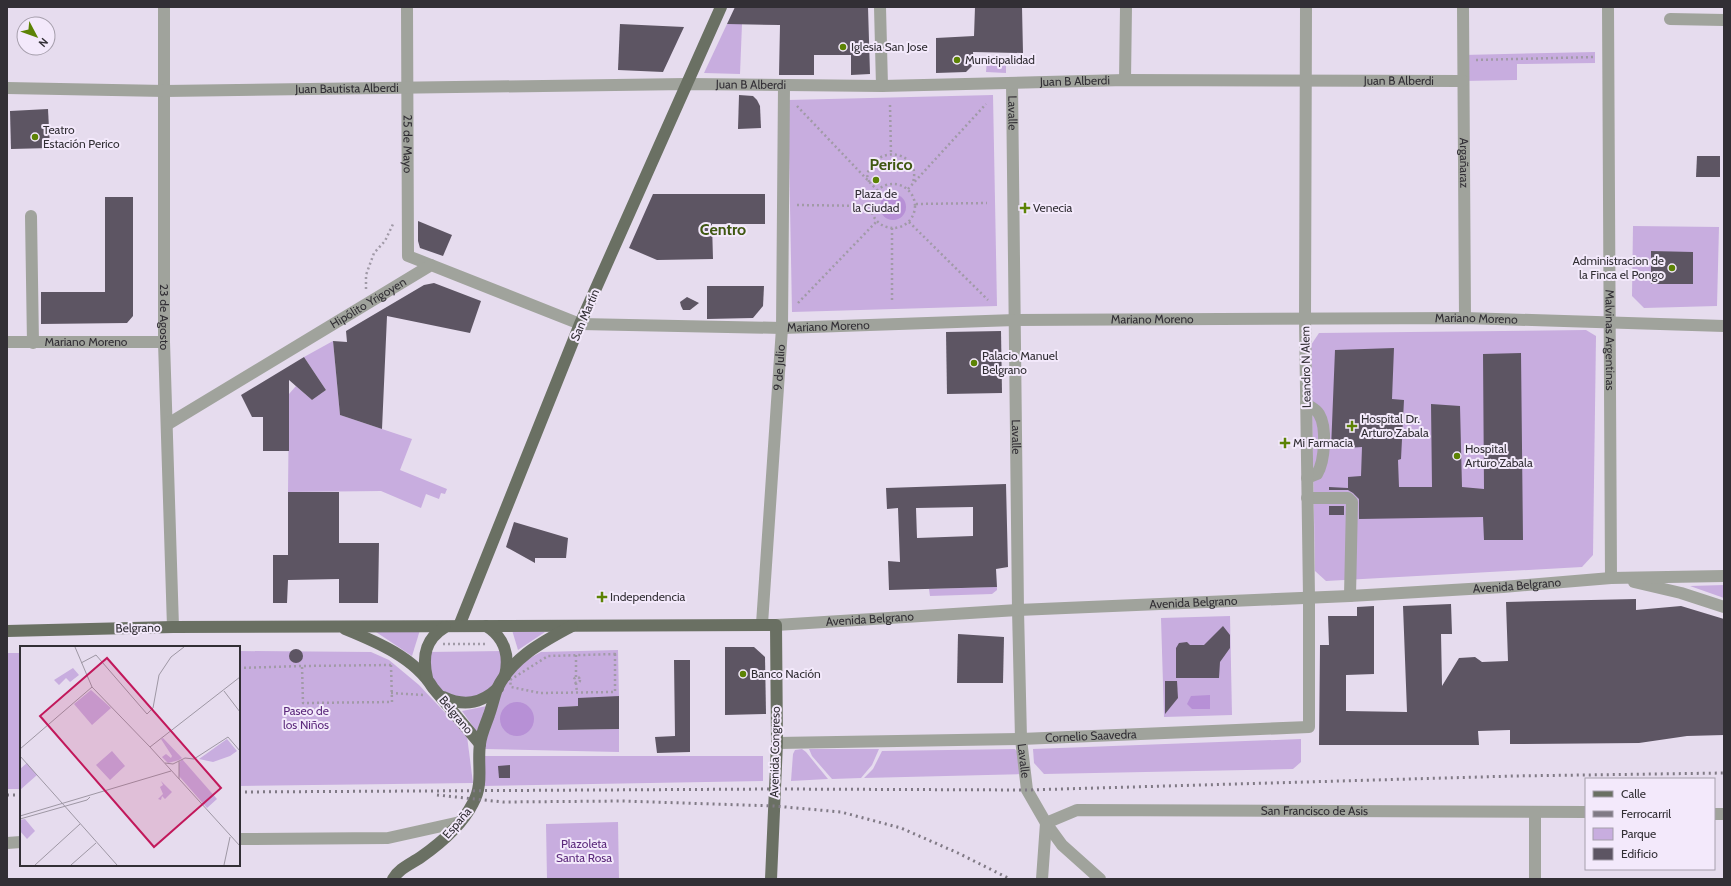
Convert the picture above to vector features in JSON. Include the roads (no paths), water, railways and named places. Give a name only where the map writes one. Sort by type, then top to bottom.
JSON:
[{"type":"main road","name":"San Martín","points":[[459,626],[580,324],[721,7]]},
{"type":"main road","name":"Belgrano","points":[[7,630],[173,627],[776,625]]},
{"type":"main road","name":"Avenida Congreso","points":[[771,879],[777,743],[776,625]]},
{"type":"main road","points":[[486,626],[493,631],[502,643],[507,663],[505,676]]},
{"type":"main road","name":"Belgrano","points":[[480,744],[498,688],[505,676],[524,656],[540,644],[573,626]]},
{"type":"main road","name":"Belgrano","points":[[341,627],[380,644],[427,678],[433,688],[442,696],[480,744]]},
{"type":"main road","points":[[427,678],[423,662],[428,645],[433,636],[445,627]]},
{"type":"main road","points":[[442,696],[452,702],[464,704],[477,702],[488,697],[498,688]]},
{"type":"main road","name":"España","points":[[393,879],[402,869],[420,858],[442,841],[460,822],[474,803],[479,790],[480,744]]},
{"type":"street","name":"23 de Agosto","points":[[164,7],[164,342],[168,424],[173,627]]},
{"type":"street","name":"25 de Mayo","points":[[406,7],[408,256],[410,276]]},
{"type":"street","points":[[880,7],[882,86]]},
{"type":"street","points":[[1125,80],[1126,7]]},
{"type":"street","name":"Leandro N Alem","points":[[1306,7],[1305,320],[1309,597],[1309,727]]},
{"type":"street","name":"Argañaraz","points":[[1462,7],[1465,318]]},
{"type":"street","name":"Malvinas Argentinas","points":[[1608,7],[1611,578]]},
{"type":"street","points":[[1670,19],[1724,20]]},
{"type":"street","name":"Juan B Alberdi","points":[[686,84],[882,86],[1012,84],[1125,80],[1463,81]]},
{"type":"street","name":"Juan Bautista Alberdi","points":[[7,88],[165,91],[686,84]]},
{"type":"street","name":"Lavalle","points":[[1012,84],[1018,610],[1021,739],[1026,790],[1046,823]]},
{"type":"street","name":"9 de Julio","points":[[762,624],[782,328],[784,86]]},
{"type":"street","points":[[31,216],[33,342]]},
{"type":"street","points":[[408,256],[580,324]]},
{"type":"street","name":"Hipólito Yrigoyen","points":[[168,424],[410,276],[431,265]]},
{"type":"street","name":"Mariano Moreno","points":[[580,324],[782,328],[1015,320],[1305,320],[1465,318],[1609,321],[1724,326]]},
{"type":"street","name":"Mariano Moreno","points":[[7,342],[164,342]]},
{"type":"street","points":[[1306,404],[1319,414],[1323,425],[1323,460],[1317,474],[1307,478]]},
{"type":"street","points":[[1307,498],[1348,498],[1352,502],[1350,596]]},
{"type":"street","points":[[1611,578],[1724,576]]},
{"type":"street","points":[[1611,578],[1681,593],[1724,607]]},
{"type":"street","name":"Avenida Belgrano","points":[[776,625],[1018,610],[1350,596],[1611,578]]},
{"type":"street","name":"Cornelio Saavedra","points":[[777,743],[1021,739],[1309,727]]},
{"type":"street","name":"San Francisco de Asis","points":[[1046,823],[1078,810],[1585,812]]},
{"type":"street","points":[[1535,812],[1535,879]]},
{"type":"street","points":[[240,840],[388,838],[460,822]]},
{"type":"street","points":[[1042,879],[1046,823]]},
{"type":"street","points":[[1046,823],[1062,845],[1100,879]]},
{"type":"street","points":[[7,843],[20,842]]},
{"type":"railway","points":[[240,792],[775,789],[1027,790],[1514,776],[1724,773]]},
{"type":"railway","points":[[7,795],[20,795]]},
{"type":"railway","points":[[437,795],[503,802],[622,801],[774,806],[841,812],[901,828],[958,853],[1010,879]]},
{"type":"place","name":"Iglesia San Jose","points":[[843,47]]},
{"type":"place","name":"Municipalidad","points":[[957,60]]},
{"type":"place","name":"Teatro Estación Perico","points":[[35,137]]},
{"type":"place","name":"Plaza de la Ciudad","points":[[876,180]]},
{"type":"place","name":"Venecia","points":[[1025,208]]},
{"type":"place","name":"Administracion de la Finca el Pongo","points":[[1672,268]]},
{"type":"place","name":"Palacio Manuel Belgrano","points":[[974,363]]},
{"type":"place","name":"Hospital Dr. Arturo Zabala","points":[[1352,426]]},
{"type":"place","name":"Mi Farmacia","points":[[1285,443]]},
{"type":"place","name":"Hospital Arturo Zabala","points":[[1457,456]]},
{"type":"place","name":"Independencia","points":[[602,597]]},
{"type":"place","name":"Banco Nación","points":[[743,674]]},
{"type":"district","name":"Perico","points":[[891,164]]},
{"type":"district","name":"Centro","points":[[723,229]]},
{"type":"park label","name":"Paseo de los Niños","points":[[306,718]]},
{"type":"park label","name":"Plazoleta Santa Rosa","points":[[584,851]]}]
